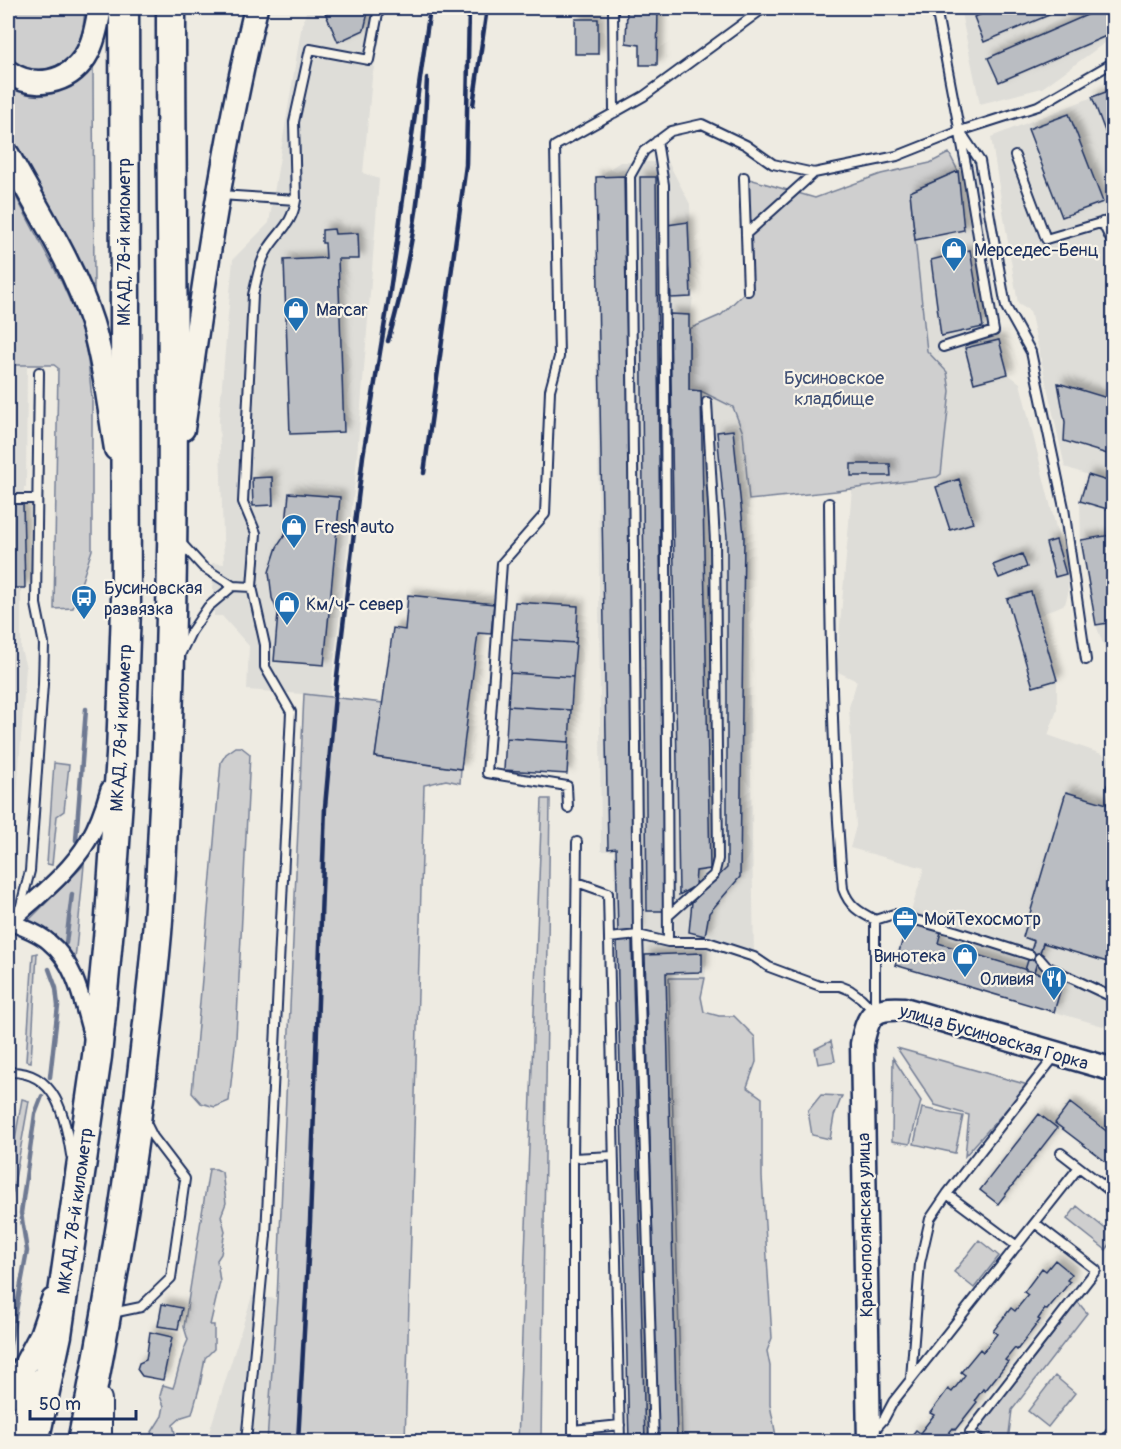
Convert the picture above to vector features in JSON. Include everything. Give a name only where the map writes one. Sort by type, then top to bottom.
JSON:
[{"type":"highway","name":"МКАД, 78-й километр","points":[[34,1442],[57,1335],[97,1056],[110,916],[121,754],[126,608],[124,8]]},
{"type":"highway","points":[[82,1442],[107,1314],[137,1106],[157,932],[171,672],[173,495],[171,8]]},
{"type":"main road","points":[[8,72],[27,81],[42,83],[73,72],[86,56],[100,8]]},
{"type":"main road","points":[[173,495],[218,194],[237,88],[256,8]]},
{"type":"main road","points":[[8,155],[61,253],[81,294],[92,324],[101,360],[126,506]]},
{"type":"main road","name":"улица Бусиновская Горка","points":[[874,1012],[884,1008],[904,1009],[1113,1070]]},
{"type":"main road","name":"Краснополянская улица","points":[[869,1438],[862,1044],[866,1023],[874,1012]]},
{"type":"main road","points":[[8,1397],[41,1335],[71,1245]]},
{"type":"main road","points":[[15,1442],[57,1335]]},
{"type":"main road","points":[[98,1442],[99,1358]]},
{"type":"street","points":[[97,1056],[70,967],[50,942],[11,919],[64,872],[88,842],[102,813],[121,754]]},
{"type":"lane","points":[[246,1442],[266,1234],[291,712],[265,667],[265,645],[252,587],[256,533],[243,502],[254,295],[260,265],[268,248],[283,231],[294,212],[296,200],[294,122],[310,49],[369,60],[379,8]]},
{"type":"lane","points":[[613,8],[614,113]]},
{"type":"lane","points":[[568,808],[567,786],[487,773],[502,563],[545,514],[550,390],[559,357],[555,146],[644,96],[764,8]]},
{"type":"lane","points":[[936,8],[960,131],[994,331],[943,347]]},
{"type":"lane","points":[[654,1442],[638,935],[630,176],[645,151],[657,141],[671,131],[702,124],[746,145],[773,164],[814,173],[897,156],[960,131],[1038,106],[1113,62]]},
{"type":"lane","points":[[960,131],[980,161],[1006,307],[1031,352],[1064,508],[1086,660]]},
{"type":"lane","points":[[657,141],[664,184],[668,942]]},
{"type":"lane","points":[[1016,156],[1046,239],[1113,219]]},
{"type":"lane","points":[[746,234],[814,173]]},
{"type":"lane","points":[[744,177],[748,291]]},
{"type":"lane","points":[[218,194],[296,200]]},
{"type":"lane","points":[[1102,222],[1113,246]]},
{"type":"lane","points":[[11,919],[30,871],[43,684],[44,644],[36,604],[39,372]]},
{"type":"lane","points":[[668,916],[714,875],[718,859],[715,540],[707,402]]},
{"type":"lane","points":[[8,499],[37,499]]},
{"type":"lane","points":[[829,503],[836,803],[843,890],[847,900],[856,910],[874,920],[894,914],[1030,955]]},
{"type":"lane","points":[[173,527],[186,550],[197,561],[233,586],[252,587]]},
{"type":"lane","points":[[171,672],[191,632],[208,606],[233,586]]},
{"type":"lane","points":[[573,1442],[573,1158],[577,842]]},
{"type":"lane","points":[[577,882],[608,893],[620,1442]]},
{"type":"lane","points":[[874,920],[874,1012]]},
{"type":"lane","points":[[609,938],[638,935],[668,942],[708,942],[754,957],[769,967],[820,986],[840,986],[850,990],[874,1012]]},
{"type":"lane","points":[[1039,958],[1046,966],[1113,998]]},
{"type":"lane","points":[[911,1379],[920,1263],[930,1219],[946,1194],[1057,1054]]},
{"type":"lane","points":[[8,1072],[27,1073],[46,1083],[55,1096],[68,1133],[78,1200]]},
{"type":"lane","points":[[107,1314],[141,1307],[171,1278],[185,1179],[153,1137],[137,1106]]},
{"type":"lane","points":[[1061,1153],[1113,1194]]},
{"type":"lane","points":[[573,1158],[613,1156]]},
{"type":"lane","points":[[869,1438],[884,1419],[893,1402],[1079,1167]]},
{"type":"lane","points":[[946,1194],[1017,1246]]},
{"type":"lane","points":[[982,1442],[970,1432],[1095,1270],[1035,1222]]},
{"type":"lane","points":[[573,1430],[620,1425]]},
{"type":"lane","points":[[1104,1442],[1113,1428]]},
{"type":"shaded area","points":[[307,8],[385,8],[372,78],[363,173],[379,179],[355,481],[330,696],[247,690],[249,646],[222,616],[214,616],[212,563],[224,564],[219,419],[233,259],[269,223],[301,30]]},
{"type":"shaded area","points":[[960,8],[1113,8],[1113,37],[1042,88],[980,104]]},
{"type":"shaded area","points":[[1113,89],[1113,656],[1107,654],[1096,625],[1081,540],[1080,501],[1088,475],[1065,467],[1030,311],[1018,304],[991,137]]},
{"type":"shaded area","points":[[620,162],[668,162],[690,204],[693,296],[689,329],[689,390],[701,391],[733,407],[743,433],[749,500],[747,535],[754,957],[709,942],[705,978],[669,978],[682,1441],[627,1441],[614,851],[601,851],[596,178]]},
{"type":"shaded area","points":[[976,169],[999,340],[1008,374],[1020,383],[1068,576],[1068,594],[1065,604],[1038,616],[1057,680],[1057,710],[1048,735],[1113,758],[1113,1029],[895,965],[924,868],[850,848],[856,826],[849,707],[857,681],[836,671],[852,489],[937,477],[941,473],[947,372],[927,351],[910,192],[958,171]]},
{"type":"shaded area","points":[[8,365],[27,365],[26,487],[24,487],[23,504],[25,588],[21,588],[21,650],[26,667],[11,880],[8,880]]},
{"type":"shaded area","points":[[252,1296],[277,1299],[267,1441],[206,1442]]},
{"type":"green space","points":[[8,8],[85,8],[82,33],[76,48],[61,64],[50,68],[29,68],[18,64],[8,57]]},
{"type":"green space","points":[[93,69],[94,292],[91,293],[73,250],[8,131],[8,86],[32,95],[53,94],[73,84]]},
{"type":"green space","name":"Бусиновское кладбище","points":[[949,153],[958,171],[910,192],[927,351],[947,372],[950,391],[941,474],[937,477],[836,491],[749,500],[743,433],[733,407],[701,391],[689,390],[689,329],[721,315],[744,293],[739,176],[815,198],[881,174],[930,163]]},
{"type":"green space","points":[[8,182],[61,281],[81,326],[88,361],[92,399],[92,550],[73,608],[54,609],[58,368],[54,365],[8,365]]},
{"type":"green space","points":[[304,694],[383,703],[375,757],[461,769],[460,783],[446,780],[424,785],[405,1441],[267,1442],[277,1299]]},
{"type":"green space","points":[[236,747],[241,747],[250,754],[236,1038],[229,1101],[215,1107],[201,1103],[192,1093],[221,762],[226,754]]},
{"type":"green space","points":[[54,763],[69,765],[64,811],[57,816],[52,865],[47,864]]},
{"type":"green space","points":[[542,799],[550,799],[541,1441],[518,1442]]},
{"type":"green space","points":[[84,865],[75,960],[51,934],[28,921]]},
{"type":"green space","points":[[37,953],[31,1062],[26,1061],[33,954]]},
{"type":"green space","points":[[669,978],[705,978],[701,997],[704,1012],[719,1016],[734,1016],[755,1037],[756,1062],[747,1087],[762,1098],[762,1177],[772,1338],[767,1351],[770,1366],[770,1405],[777,1441],[682,1441]]},
{"type":"green space","points":[[831,1041],[835,1061],[818,1064],[815,1049]]},
{"type":"green space","points":[[897,1048],[1028,1085],[965,1156],[969,1115],[935,1105]]},
{"type":"green space","points":[[893,1058],[921,1101],[910,1144],[892,1141]]},
{"type":"green space","points":[[821,1095],[842,1096],[834,1116],[830,1139],[812,1135],[808,1111]]},
{"type":"green space","points":[[22,1099],[29,1101],[8,1218],[8,1179]]},
{"type":"green space","points":[[922,1108],[963,1116],[955,1153],[914,1144]]},
{"type":"green space","points":[[209,1169],[222,1172],[226,1203],[221,1216],[225,1231],[221,1254],[217,1260],[220,1282],[210,1325],[214,1325],[214,1349],[205,1358],[192,1414],[182,1417],[173,1425],[177,1441],[150,1441],[150,1435],[162,1416],[164,1406],[160,1396],[163,1385],[173,1388],[188,1340],[184,1327]]},
{"type":"green space","points":[[1077,1206],[1113,1235],[1113,1240],[1106,1250],[1067,1219]]},
{"type":"green space","points":[[979,1240],[999,1256],[974,1288],[954,1272]]},
{"type":"green space","points":[[1077,1301],[1087,1313],[1012,1410],[1008,1441],[992,1441],[977,1429]]},
{"type":"green space","points":[[1055,1376],[1075,1393],[1048,1427],[1028,1411]]},
{"type":"building","points":[[323,8],[369,8],[364,30],[338,42]]},
{"type":"building","points":[[627,8],[658,8],[657,65],[640,65],[640,45],[626,43]]},
{"type":"building","points":[[998,8],[1066,8],[984,42],[974,17]]},
{"type":"building","points":[[1103,8],[1113,33],[999,82],[988,58]]},
{"type":"building","points":[[575,19],[598,19],[598,54],[575,54]]},
{"type":"building","points":[[1114,89],[1114,155],[1092,97]]},
{"type":"building","points":[[1069,114],[1103,202],[1062,217],[1028,129]]},
{"type":"building","points":[[958,171],[964,230],[915,240],[910,192]]},
{"type":"building","points":[[624,176],[637,931],[618,932],[616,848],[608,849],[596,177]]},
{"type":"building","points":[[640,177],[656,177],[664,911],[647,911]]},
{"type":"building","points":[[688,222],[691,297],[671,298],[667,225]]},
{"type":"building","points":[[334,229],[335,234],[358,233],[359,259],[338,259],[344,432],[290,434],[284,260],[326,258],[325,243],[322,243],[322,230]]},
{"type":"building","points":[[970,250],[983,327],[941,336],[931,260]]},
{"type":"building","points":[[670,314],[689,315],[689,390],[701,391],[710,869],[696,871],[695,886],[679,895]]},
{"type":"building","points":[[999,340],[1008,374],[974,383],[965,348]]},
{"type":"building","points":[[1058,383],[1114,400],[1114,456],[1064,441],[1065,422]]},
{"type":"building","points":[[733,430],[744,535],[740,877],[709,913],[705,936],[689,932],[692,902],[727,868],[727,537],[717,432]]},
{"type":"building","points":[[851,464],[890,464],[891,476],[851,476]]},
{"type":"building","points":[[1088,475],[1114,483],[1114,511],[1080,501]]},
{"type":"building","points":[[272,477],[273,505],[253,506],[252,478]]},
{"type":"building","points":[[959,479],[973,523],[950,530],[936,487]]},
{"type":"building","points":[[289,493],[340,497],[324,665],[274,661],[278,613],[272,598],[269,572],[277,547],[285,535]]},
{"type":"building","points":[[8,504],[23,504],[25,588],[8,588]]},
{"type":"building","points":[[1111,535],[1114,549],[1114,622],[1096,625],[1081,540]]},
{"type":"building","points":[[1056,540],[1066,574],[1055,577],[1046,543]]},
{"type":"building","points":[[1022,554],[1027,567],[999,578],[993,565]]},
{"type":"building","points":[[1031,592],[1057,680],[1033,687],[1007,599]]},
{"type":"building","points":[[408,595],[494,604],[491,634],[478,633],[461,769],[375,757],[393,628],[405,630]]},
{"type":"building","points":[[515,602],[578,606],[576,643],[512,639]]},
{"type":"building","points":[[512,639],[576,643],[573,677],[510,673]]},
{"type":"building","points":[[510,673],[573,677],[571,710],[508,706]]},
{"type":"building","points":[[508,706],[571,710],[569,742],[506,738]]},
{"type":"building","points":[[506,738],[569,742],[567,774],[504,770]]},
{"type":"building","points":[[1066,792],[1114,806],[1114,964],[1043,943],[1034,972],[1025,970],[1034,941],[1023,937]]},
{"type":"building","points":[[908,922],[941,932],[938,943],[1063,981],[1054,1012],[895,965]]},
{"type":"building","points":[[617,941],[632,941],[645,1442],[629,1442]]},
{"type":"building","points":[[702,953],[702,972],[666,973],[677,1442],[658,1442],[645,955]]},
{"type":"building","points":[[1070,1103],[1114,1137],[1114,1168],[1055,1123]]},
{"type":"building","points":[[1039,1114],[1057,1128],[998,1204],[980,1190]]},
{"type":"building","points":[[1055,1260],[1072,1274],[1067,1280],[1070,1282],[1047,1310],[1045,1309],[1038,1319],[1040,1320],[1017,1350],[1015,1348],[1005,1360],[1008,1362],[985,1391],[983,1389],[975,1400],[977,1402],[955,1430],[953,1428],[943,1440],[945,1442],[920,1442],[912,1435],[916,1430],[920,1433],[934,1415],[930,1413],[948,1389],[952,1392],[965,1375],[961,1372],[980,1349],[983,1352],[997,1334],[993,1331],[1011,1308],[1015,1311],[1028,1295],[1024,1292],[1042,1268],[1046,1271]]},
{"type":"building","points":[[162,1304],[182,1308],[178,1329],[158,1326]]},
{"type":"building","points":[[150,1332],[172,1337],[163,1380],[142,1376],[137,1369],[139,1363],[146,1360]]},
{"type":"waterway","points":[[76,840],[86,709]]},
{"type":"waterway","points":[[66,943],[72,894]]},
{"type":"waterway","points":[[49,969],[56,988],[58,1006],[50,1077]]},
{"type":"waterway","points":[[8,1355],[27,1251],[21,1213],[35,1114],[42,1096]]},
{"type":"railway","points":[[298,1442],[310,1222],[325,807],[336,685],[363,456],[390,291],[430,8]]},
{"type":"railway","points":[[424,473],[466,165],[469,8]]},
{"type":"railway","points":[[473,105],[487,8]]},
{"type":"railway","points":[[388,341],[405,276],[416,211],[427,78]]},
{"type":"place","name":"Мерседес-Бенц","points":[[954,273]]},
{"type":"place","name":"Marcar","points":[[296,333]]},
{"type":"place","name":"Fresh auto","points":[[294,550]]},
{"type":"place","name":"Бусиновская развязка","points":[[84,621]]},
{"type":"place","name":"Км/ч - север","points":[[287,627]]},
{"type":"place","name":"МойТехосмотр","points":[[905,942]]},
{"type":"place","name":"Винотека","points":[[965,979]]},
{"type":"place","name":"Оливия","points":[[1054,1002]]}]
